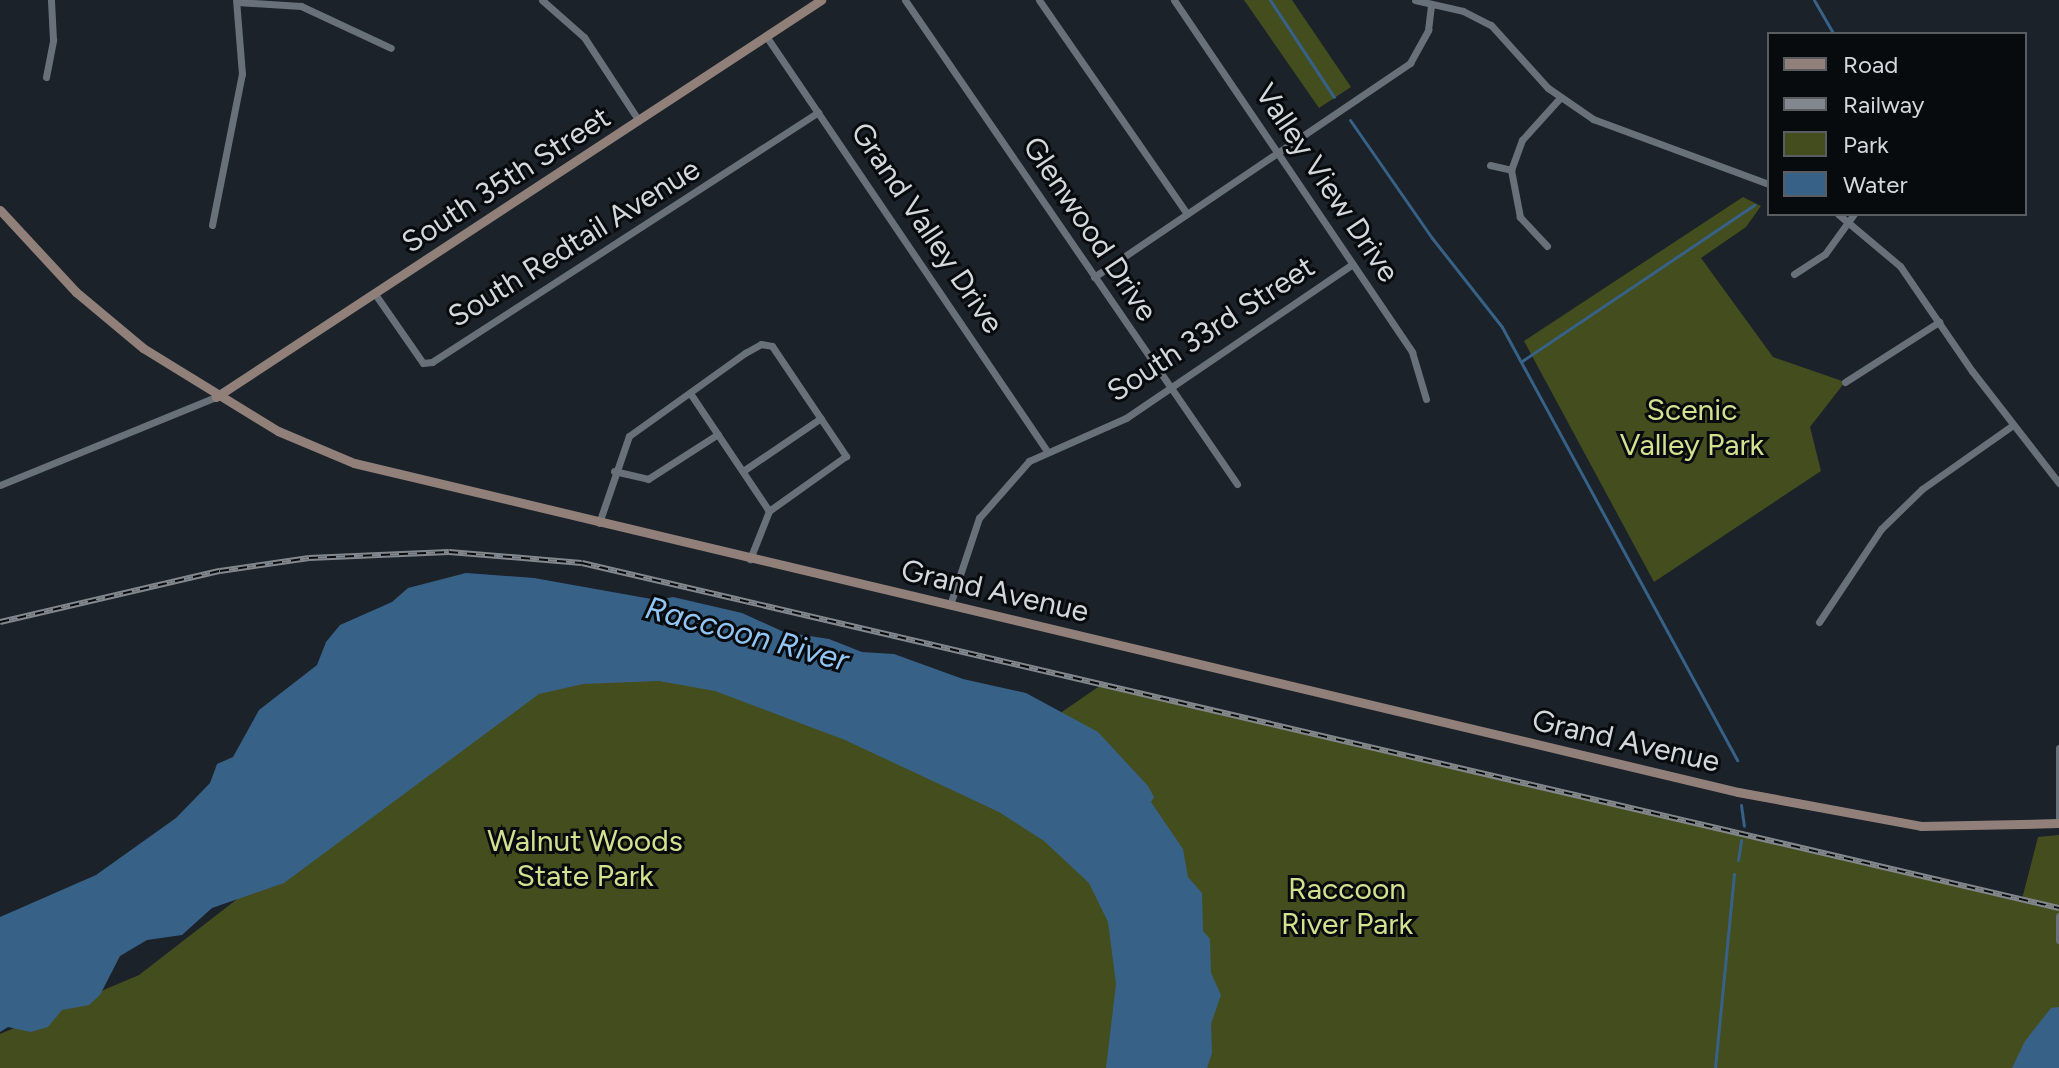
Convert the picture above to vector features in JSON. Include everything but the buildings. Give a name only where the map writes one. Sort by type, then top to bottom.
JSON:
[{"type":"main road","name":"South 35th Street","points":[[216,397],[821,0]]},
{"type":"main road","name":"Grand Avenue","points":[[0,210],[76,292],[143,348],[216,397],[354,463],[1738,792],[1921,826],[2059,823]]},
{"type":"street","points":[[46,77],[53,40],[51,0]]},
{"type":"street","points":[[542,0],[584,37],[639,121]]},
{"type":"street","name":"Glenwood Drive","points":[[905,0],[1237,484]]},
{"type":"street","points":[[1039,0],[1187,214]]},
{"type":"street","name":"Valley View Drive","points":[[1174,0],[1412,352],[1426,399]]},
{"type":"street","points":[[1415,0],[1463,11],[1491,25],[1560,98],[1613,128],[1767,183]]},
{"type":"street","points":[[212,225],[242,74],[236,1],[301,6],[391,48]]},
{"type":"street","points":[[1094,277],[1410,63],[1428,30],[1431,4]]},
{"type":"street","name":"Grand Valley Drive","points":[[766,36],[1046,449]]},
{"type":"street","points":[[1547,246],[1520,217],[1511,170],[1522,140],[1560,98]]},
{"type":"street","name":"South Redtail Avenue","points":[[375,294],[423,363],[432,362],[818,112]]},
{"type":"street","points":[[1490,165],[1511,170]]},
{"type":"street","points":[[1794,274],[1825,254],[1851,217],[1893,258],[2013,425],[2059,483]]},
{"type":"street","name":"South 33rd Street","points":[[950,605],[979,518],[1006,483],[1046,449],[1126,418],[1353,264]]},
{"type":"street","points":[[1845,382],[1939,322]]},
{"type":"street","points":[[599,523],[614,471],[629,436],[745,353],[761,344],[772,346],[846,456],[769,511],[750,559]]},
{"type":"street","points":[[690,393],[769,511]]},
{"type":"street","points":[[0,485],[216,397]]},
{"type":"street","points":[[743,471],[821,418]]},
{"type":"street","points":[[1819,622],[1881,529],[1922,489],[2013,425]]},
{"type":"street","points":[[614,471],[648,479],[718,434]]},
{"type":"street","points":[[2059,748],[2059,823]]},
{"type":"street","points":[[2059,916],[2059,940]]},
{"type":"green space","points":[[1244,0],[1292,0],[1351,87],[1319,108]]},
{"type":"green space","name":"Scenic Valley Park","points":[[1743,197],[1761,206],[1746,227],[1701,258],[1773,357],[1845,382],[1810,427],[1821,471],[1654,582],[1524,341]]},
{"type":"green space","name":"Walnut Woods State Park","points":[[593,640],[986,781],[1123,911],[1115,1068],[0,1068],[0,1034],[139,975],[347,814]]},
{"type":"green space","name":"Raccoon River Park","points":[[1104,683],[2022,899],[2038,837],[2059,835],[2059,1068],[1189,1068],[1034,731]]},
{"type":"water","name":"Raccoon River","points":[[466,573],[534,578],[657,600],[673,597],[742,613],[784,632],[829,639],[862,652],[894,654],[963,679],[1026,693],[1098,732],[1148,786],[1154,797],[1151,802],[1183,849],[1188,877],[1202,893],[1203,931],[1210,939],[1211,973],[1221,995],[1211,1024],[1212,1053],[1207,1068],[1106,1068],[1116,984],[1108,922],[1089,883],[1044,841],[999,812],[845,740],[715,691],[659,681],[583,684],[539,694],[284,883],[212,908],[182,935],[147,940],[120,956],[100,995],[89,1005],[62,1010],[48,1027],[31,1032],[8,1027],[0,1032],[0,917],[96,875],[176,818],[210,783],[217,764],[233,757],[259,710],[317,665],[326,642],[340,625],[392,602],[408,588]]},
{"type":"water","points":[[2059,1007],[2059,1068],[2012,1068],[2025,1041],[2051,1008]]},
{"type":"waterway","points":[[1270,0],[1334,97]]},
{"type":"waterway","points":[[1814,0],[1833,32]]},
{"type":"waterway","points":[[1350,120],[1432,238],[1502,327],[1737,760]]},
{"type":"waterway","points":[[1522,361],[1754,205]]},
{"type":"waterway","points":[[1741,805],[1744,826]]},
{"type":"waterway","points":[[1738,860],[1741,840]]},
{"type":"waterway","points":[[1715,1068],[1734,874]]},
{"type":"railway","points":[[0,622],[220,571],[309,558],[449,552],[582,563],[2059,908]]}]
